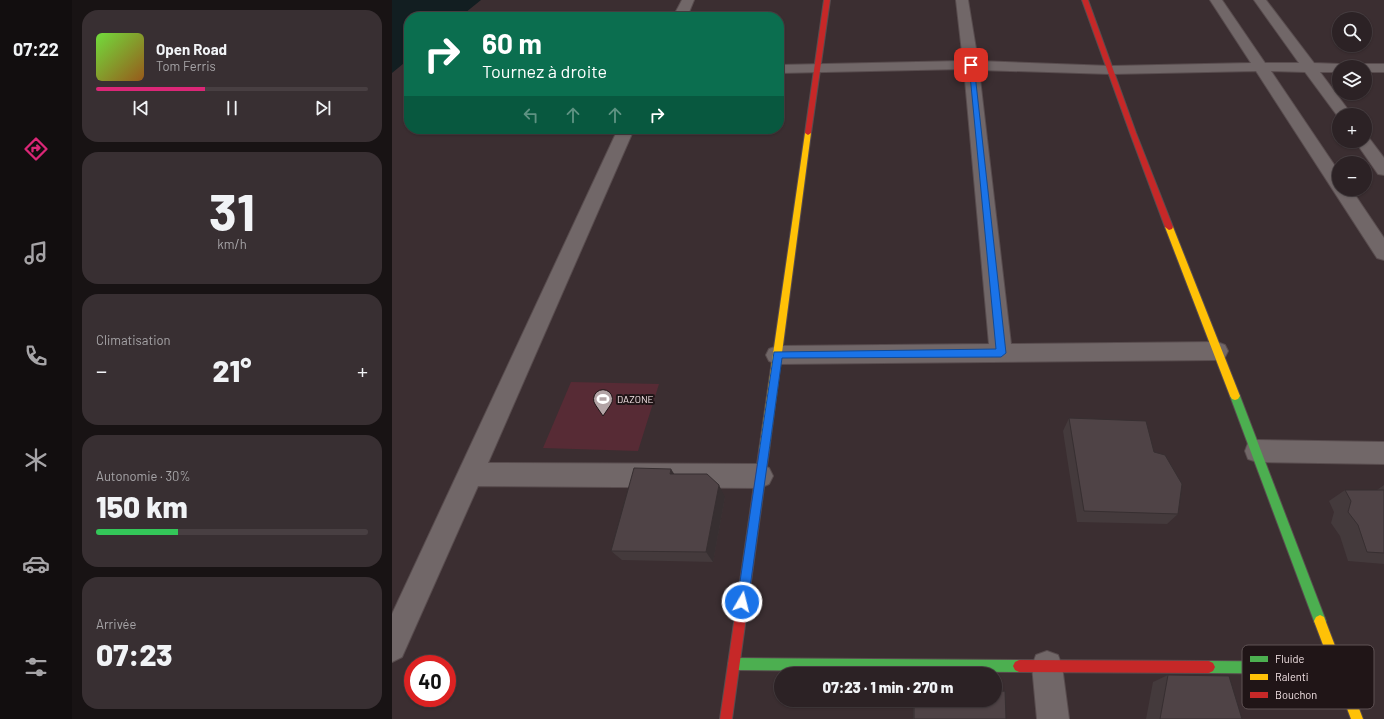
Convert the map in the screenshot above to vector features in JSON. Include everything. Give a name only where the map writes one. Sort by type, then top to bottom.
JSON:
[{"type":"street","points":[[682,12],[688,0]]},
{"type":"street","points":[[726,719],[827,0]]},
{"type":"street","points":[[962,0],[971,65],[1001,353]]},
{"type":"street","points":[[1085,0],[1217,351],[1257,451],[1329,645]]},
{"type":"street","points":[[1216,0],[1332,174]]},
{"type":"street","points":[[1260,0],[1339,108]]},
{"type":"street","points":[[784,69],[971,65],[1111,70],[1261,67],[1332,68]]},
{"type":"street","points":[[1372,68],[1384,68]]},
{"type":"street","points":[[392,647],[624,134]]},
{"type":"street","points":[[1368,148],[1384,170]]},
{"type":"street","points":[[1347,196],[1384,253]]},
{"type":"street","points":[[778,355],[1217,351]]},
{"type":"street","points":[[1257,451],[1384,453]]},
{"type":"street","points":[[470,474],[760,476]]},
{"type":"street","points":[[734,664],[1242,667]]},
{"type":"street","points":[[1047,666],[1053,719]]},
{"type":"street","points":[[1353,709],[1357,719]]},
{"type":"shaded area","points":[[392,0],[481,0],[466,12],[404,12],[404,63],[392,73]]},
{"type":"shaded area","name":"DAZONE","points":[[571,382],[659,384],[638,451],[543,448]]},
{"type":"building","points":[[1069,418],[1146,421],[1154,452],[1165,455],[1182,484],[1178,514],[1084,511]]},
{"type":"building","points":[[634,468],[671,469],[670,474],[707,474],[719,485],[706,552],[611,551]]},
{"type":"building","points":[[1345,490],[1384,490],[1384,553],[1367,552],[1358,525],[1348,512],[1351,501]]},
{"type":"building","points":[[1168,675],[1229,676],[1242,719],[1160,719]]},
{"type":"building","points":[[1002,691],[1005,691],[1006,719],[914,719],[914,707],[1002,707]]},
{"type":"traffic: fast","points":[[1235,396],[1320,621]]},
{"type":"traffic: fast","points":[[734,664],[1019,666]]},
{"type":"traffic: fast","points":[[1209,667],[1242,667]]},
{"type":"traffic: slow","points":[[764,451],[808,133]]},
{"type":"traffic: slow","points":[[1169,227],[1235,396]]},
{"type":"traffic: slow","points":[[1320,621],[1329,645]]},
{"type":"traffic: slow","points":[[1353,709],[1357,719]]},
{"type":"traffic: jam","points":[[808,133],[827,0]]},
{"type":"traffic: jam","points":[[1085,0],[1169,227]]},
{"type":"traffic: jam","points":[[726,719],[764,451]]},
{"type":"traffic: jam","points":[[1019,666],[1209,667]]},
{"type":"place","name":"DAZONE","points":[[603,416]]},
{"type":"route","points":[[742,602],[778,355],[1001,353],[971,65]]}]
